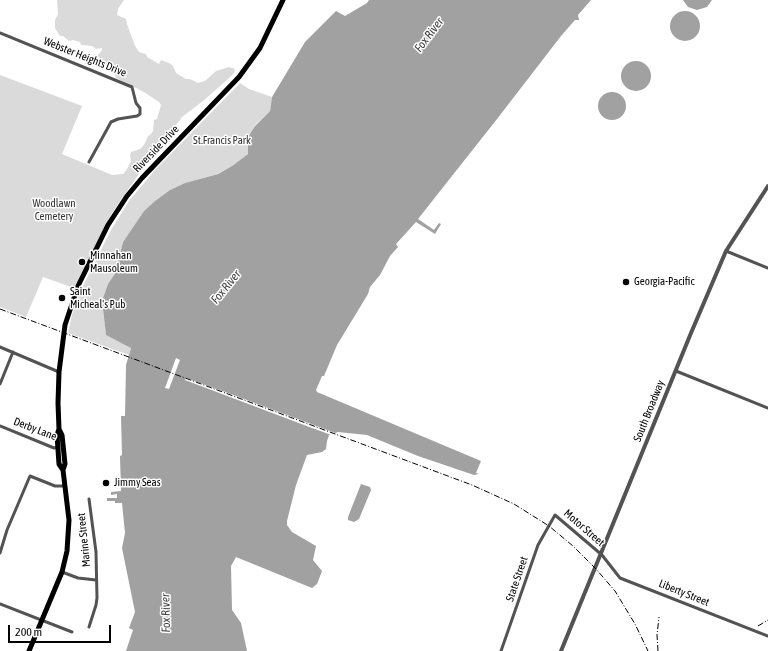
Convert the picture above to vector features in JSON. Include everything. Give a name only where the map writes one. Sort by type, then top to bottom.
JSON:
[{"type":"main road","name":"Riverside Drive","points":[[29,651],[62,572],[67,551],[69,520],[63,470],[59,464],[61,447],[57,435],[59,429],[59,372],[65,325],[78,286],[108,225],[120,205],[142,178],[239,77],[260,48],[283,0]]},
{"type":"street","name":"Webster Heights Drive","points":[[0,33],[132,87],[136,102],[140,108],[140,114],[111,122],[89,162]]},
{"type":"street","name":"South Broadway","points":[[561,651],[602,555],[629,483],[726,251],[768,186]]},
{"type":"street","points":[[726,251],[768,268]]},
{"type":"street","points":[[0,347],[59,372]]},
{"type":"street","points":[[0,384],[13,352]]},
{"type":"street","points":[[676,371],[768,408]]},
{"type":"street","name":"Derby Lane","points":[[0,426],[54,448],[61,447]]},
{"type":"street","points":[[0,553],[7,530],[30,476],[55,486],[64,486]]},
{"type":"street","name":"Marine Street","points":[[88,499],[96,552],[96,606],[89,627]]},
{"type":"street","name":"Motor Street","points":[[555,515],[602,555]]},
{"type":"street","name":"State Street","points":[[501,651],[538,545],[555,515]]},
{"type":"street","name":"Liberty Street","points":[[602,555],[620,578],[768,636]]},
{"type":"street","name":"Marine Street","points":[[62,572],[78,578],[96,580]]},
{"type":"street","points":[[0,604],[72,632]]},
{"type":"green space","name":"Woodlawn Cemetery","points":[[57,0],[124,0],[118,9],[117,15],[126,19],[135,46],[139,52],[146,54],[147,57],[159,64],[161,60],[169,63],[173,66],[176,73],[186,79],[190,79],[198,83],[205,81],[216,71],[229,67],[235,69],[234,73],[228,79],[182,117],[159,148],[156,149],[112,213],[74,288],[43,277],[26,317],[0,307],[0,75],[82,106],[62,154],[112,175],[123,174],[131,161],[131,152],[140,149],[144,145],[148,136],[153,131],[154,120],[157,119],[161,105],[144,92],[116,78],[113,68],[101,64],[98,55],[102,48],[96,49],[92,46],[81,45],[80,42],[73,40],[69,41],[63,36],[60,36],[55,28],[55,20],[58,14]]},
{"type":"green space","name":"St.Francis Park","points":[[240,83],[249,89],[272,97],[270,111],[255,125],[248,137],[248,154],[232,166],[217,174],[185,183],[170,190],[144,211],[123,242],[116,272],[108,284],[102,301],[106,335],[131,347],[129,355],[68,333],[72,315],[82,288],[111,230],[129,201],[155,170]]},
{"type":"water","name":"Fox River","points":[[369,0],[591,0],[578,15],[579,20],[575,20],[561,36],[418,219],[434,230],[439,223],[441,224],[435,234],[416,222],[396,244],[398,247],[390,256],[380,275],[370,287],[368,294],[337,345],[324,376],[322,376],[316,390],[317,392],[481,461],[476,473],[479,474],[474,475],[418,456],[367,435],[338,432],[329,435],[326,449],[322,452],[307,455],[296,485],[287,521],[287,525],[292,532],[316,546],[313,560],[322,571],[317,584],[312,588],[236,557],[231,566],[232,610],[241,623],[247,651],[126,651],[133,630],[129,628],[135,612],[122,548],[125,533],[122,503],[107,501],[107,498],[117,498],[117,494],[111,495],[111,492],[121,491],[121,416],[125,416],[126,365],[131,348],[106,335],[102,301],[108,284],[116,272],[123,242],[144,211],[170,190],[185,183],[218,174],[248,154],[248,137],[255,126],[270,111],[272,97],[305,42],[336,11],[345,16],[367,3]]},
{"type":"water","points":[[683,0],[712,0],[707,7],[697,10],[688,7]]},
{"type":"water","points":[[685,11],[696,15],[700,26],[696,37],[685,41],[674,37],[670,26],[674,15]]},
{"type":"water","points":[[636,61],[646,66],[651,76],[646,86],[636,91],[626,86],[621,76],[626,66]]},
{"type":"water","points":[[612,92],[622,96],[626,106],[622,116],[612,120],[602,116],[598,106],[602,96]]},
{"type":"water","points":[[361,484],[370,487],[371,490],[359,519],[354,522],[348,520],[348,517]]},
{"type":"pier","points":[[176,358],[180,360],[169,389],[165,388]]},
{"type":"pier","points":[[186,378],[338,434],[334,436],[312,428],[185,380]]},
{"type":"railway","points":[[0,309],[472,485],[514,504],[549,526],[573,546],[596,569],[615,591],[635,624],[648,651]]},
{"type":"railway","points":[[658,651],[657,635],[659,617]]},
{"type":"railway","points":[[758,626],[768,620]]},
{"type":"place","name":"Minnahan Mausoleum","points":[[82,262]]},
{"type":"place","name":"Georgia-Pacific","points":[[626,282]]},
{"type":"place","name":"Saint Micheal's Pub","points":[[62,298]]},
{"type":"place","name":"Jimmy Seas","points":[[106,483]]}]
